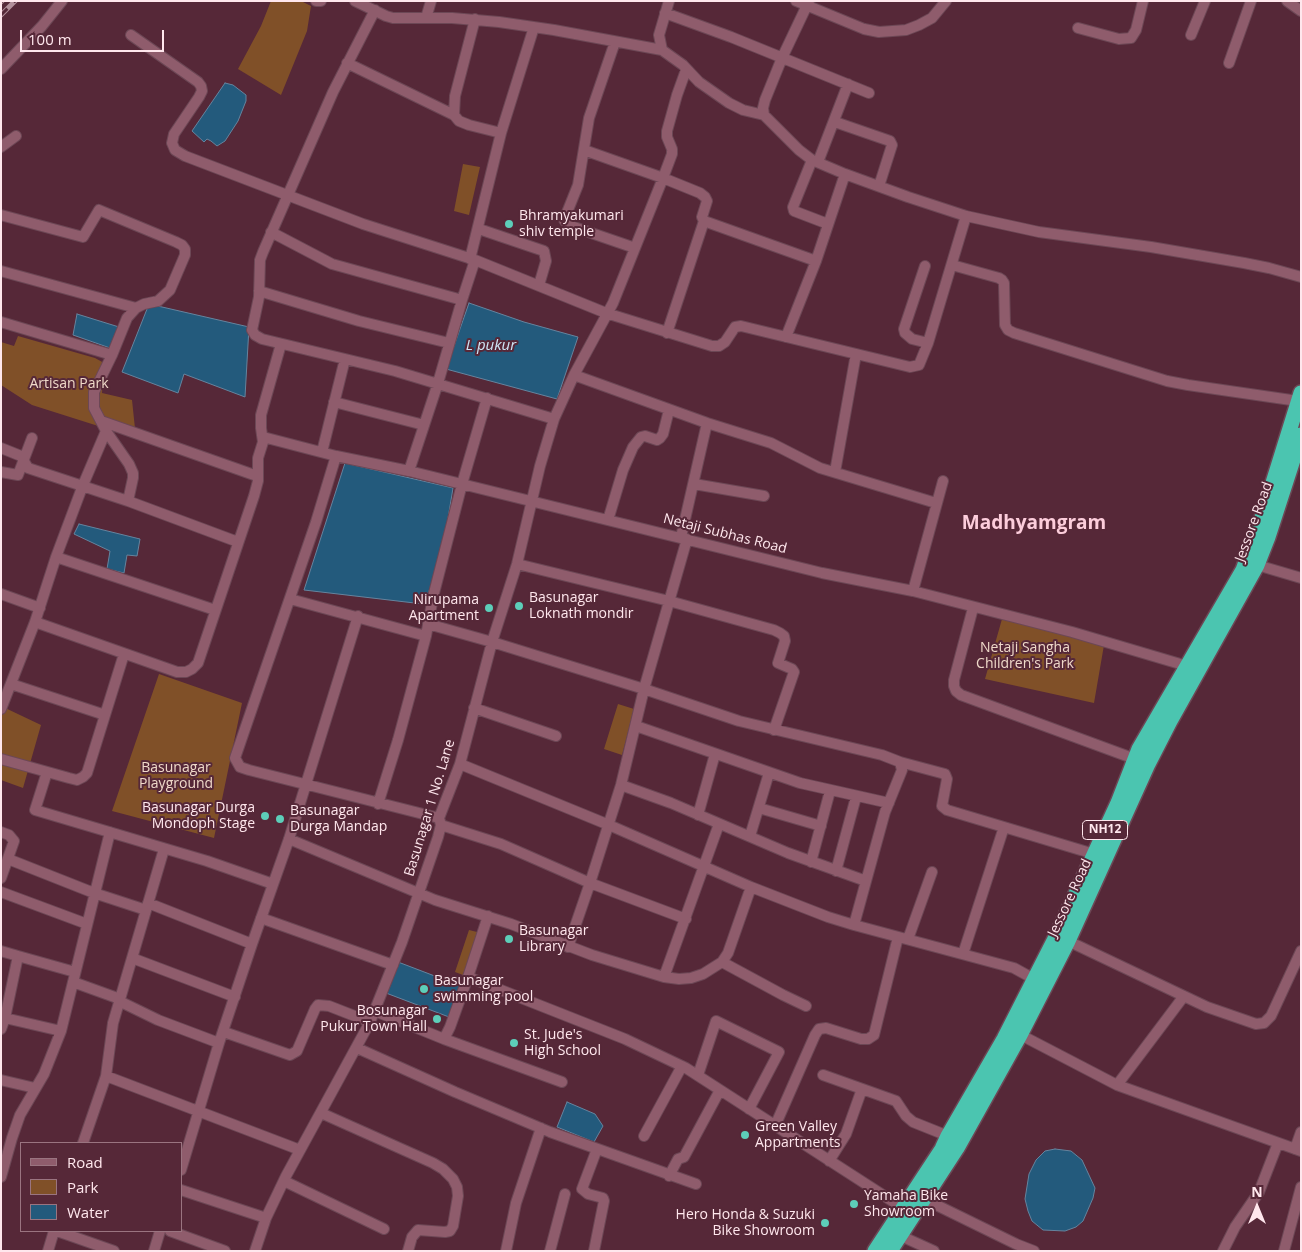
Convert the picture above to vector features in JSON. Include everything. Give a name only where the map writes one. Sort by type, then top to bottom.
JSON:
[{"type":"highway","name":"NH12","points":[[875,1251],[942,1149],[948,1136],[1015,1032],[1034,980],[1057,935],[1135,759],[1158,714],[1243,570],[1250,554],[1287,440],[1299,397]]},
{"type":"highway","name":"Jessore Road","points":[[890,1251],[957,1148],[1015,1032],[1068,942],[1148,764],[1257,565],[1300,440]]},
{"type":"street","points":[[1,69],[42,26],[62,1]]},
{"type":"street","points":[[355,1],[393,18],[475,20],[534,27],[662,50],[674,57],[699,82],[729,103],[743,110],[764,115],[799,150],[815,161],[845,174],[966,216],[1039,232],[1151,247],[1244,263],[1301,277]]},
{"type":"street","points":[[426,18],[432,1]]},
{"type":"street","points":[[662,50],[659,34],[669,1]]},
{"type":"street","points":[[796,1],[808,3],[864,28],[879,32],[906,30],[919,25],[932,18],[946,1]]},
{"type":"street","points":[[1078,28],[1119,39],[1131,38],[1136,30],[1143,1]]},
{"type":"street","points":[[1191,36],[1205,1]]},
{"type":"street","points":[[1229,63],[1251,1]]},
{"type":"street","points":[[1287,1],[1301,12]]},
{"type":"street","points":[[764,115],[765,100],[808,3]]},
{"type":"street","points":[[375,10],[347,63],[260,260],[259,291],[252,330],[255,335],[262,339],[438,383],[554,419]]},
{"type":"street","points":[[665,13],[731,37],[869,93]]},
{"type":"street","points":[[454,115],[455,96],[475,20]]},
{"type":"street","points":[[409,471],[438,383],[462,300],[473,260],[478,229],[501,133],[534,27]]},
{"type":"street","points":[[131,36],[198,82],[201,86],[202,91],[174,134],[172,143],[175,150],[185,156],[364,224],[473,260],[606,312],[666,333],[712,346],[719,346],[725,342],[735,327],[741,326],[856,354],[914,367],[919,366],[928,343],[966,216]]},
{"type":"street","points":[[615,42],[588,118],[578,185],[564,220],[566,224],[635,248]]},
{"type":"street","points":[[347,63],[454,115],[459,121],[501,133]]},
{"type":"street","name":"Basunagar 1 No. Lane","points":[[255,1251],[266,1218],[300,1150],[357,1048],[375,1011],[393,965],[419,892],[460,764],[492,642],[517,564],[542,458],[554,419],[574,375],[612,302],[663,178],[672,154],[667,132],[686,70]]},
{"type":"street","points":[[828,224],[794,211],[793,208],[834,122],[848,84]]},
{"type":"street","points":[[834,122],[890,141],[892,145],[879,186]]},
{"type":"street","points":[[1,146],[16,136]]},
{"type":"street","points":[[584,150],[700,193],[707,201],[702,217],[704,221],[666,333]]},
{"type":"street","points":[[786,337],[816,260],[845,174]]},
{"type":"street","points":[[1,215],[82,237],[99,210],[182,245],[185,249],[185,254],[170,290],[158,301],[136,308],[127,318],[94,392],[94,408],[106,431],[129,464],[132,473],[133,478],[128,501]]},
{"type":"street","points":[[704,221],[816,260]]},
{"type":"street","points":[[478,229],[544,250],[546,261],[539,285]]},
{"type":"street","points":[[271,232],[342,267],[462,300]]},
{"type":"street","points":[[952,265],[1002,280],[1004,283],[1005,325],[1008,330],[1014,333],[1167,381],[1299,397]]},
{"type":"street","points":[[925,266],[904,329],[905,333],[912,339],[928,343]]},
{"type":"street","points":[[1,271],[136,308]]},
{"type":"street","points":[[259,291],[367,323],[449,343]]},
{"type":"street","points":[[1,322],[112,355]]},
{"type":"street","points":[[35,622],[177,672],[186,672],[198,663],[214,610],[254,496],[258,476],[258,458],[263,436],[261,415],[281,344]]},
{"type":"street","points":[[835,472],[856,354]]},
{"type":"street","points":[[322,452],[345,359]]},
{"type":"street","points":[[574,375],[669,410],[771,443],[809,463],[936,503]]},
{"type":"street","points":[[378,804],[398,740],[426,636],[462,484],[487,398]]},
{"type":"street","points":[[334,402],[424,425]]},
{"type":"street","points":[[608,520],[623,470],[633,447],[645,436],[657,440],[660,438],[663,434],[669,410]]},
{"type":"street","points":[[101,421],[258,476]]},
{"type":"street","points":[[568,946],[621,785],[684,538],[707,423]]},
{"type":"street","points":[[1,709],[4,696],[11,684],[35,622],[56,557],[106,431]]},
{"type":"street","name":"Netaji Subhas Road","points":[[263,436],[336,456],[409,471],[822,573],[913,592],[1072,632],[1187,666]]},
{"type":"street","points":[[1,472],[18,476],[32,438]]},
{"type":"street","points":[[1,448],[21,456],[28,468],[128,501],[238,542]]},
{"type":"street","points":[[336,456],[316,522],[235,758],[240,767],[440,822],[501,844],[590,882],[686,919]]},
{"type":"street","points":[[913,592],[943,481]]},
{"type":"street","points":[[694,484],[764,496]]},
{"type":"street","points":[[56,557],[214,610]]},
{"type":"street","points":[[517,564],[669,601],[774,630],[784,636],[778,663],[792,669],[794,672],[774,730]]},
{"type":"street","points":[[1257,565],[1301,578]]},
{"type":"street","points":[[1,594],[40,608]]},
{"type":"street","points":[[290,599],[426,636]]},
{"type":"street","points":[[973,608],[954,680],[956,692],[1135,759]]},
{"type":"street","points":[[182,1167],[219,1043],[289,839],[358,616]]},
{"type":"street","points":[[428,624],[644,689],[739,721],[882,755],[900,762],[945,774],[947,779],[942,806],[947,810],[1094,854]]},
{"type":"street","points":[[1,759],[77,780],[83,778],[87,773],[124,654]]},
{"type":"street","points":[[11,684],[105,716]]},
{"type":"street","points":[[474,708],[556,736]]},
{"type":"street","points":[[636,726],[769,773],[830,791],[889,803]]},
{"type":"street","points":[[698,815],[715,754]]},
{"type":"street","points":[[854,925],[889,803],[902,770],[900,762]]},
{"type":"street","points":[[460,764],[609,825],[751,887],[854,925],[1014,968],[1034,980]]},
{"type":"street","points":[[47,772],[35,810],[224,866],[273,884]]},
{"type":"street","points":[[750,836],[769,773]]},
{"type":"street","points":[[621,785],[811,862],[866,881]]},
{"type":"street","points":[[811,862],[830,791]]},
{"type":"street","points":[[836,871],[856,797]]},
{"type":"street","points":[[758,808],[821,826]]},
{"type":"street","points":[[664,977],[719,824]]},
{"type":"street","points":[[963,954],[1004,827]]},
{"type":"street","points":[[1,832],[14,841],[1,878]]},
{"type":"street","points":[[1,1177],[6,1136],[44,1074],[61,1031],[110,832]]},
{"type":"street","points":[[289,839],[442,902],[488,916],[592,956],[679,980],[703,974],[722,962],[728,953],[751,887]]},
{"type":"street","points":[[83,1142],[106,1076],[110,1039],[164,849]]},
{"type":"street","points":[[8,859],[94,893],[147,907],[252,944]]},
{"type":"street","points":[[775,1126],[819,1029],[826,1028],[861,1039],[868,1039],[874,1035],[903,938],[932,872]]},
{"type":"street","points":[[1,892],[86,924]]},
{"type":"street","points":[[444,1039],[468,977],[488,916]]},
{"type":"street","points":[[261,918],[393,965]]},
{"type":"street","points":[[1068,942],[1184,996],[1256,1024],[1264,1023],[1271,1016],[1301,951]]},
{"type":"street","points":[[1,951],[74,977],[158,1020],[219,1043]]},
{"type":"street","points":[[1,1029],[18,956]]},
{"type":"street","points":[[132,958],[235,997]]},
{"type":"street","points":[[722,962],[806,1006]]},
{"type":"street","points":[[468,977],[625,1039],[682,1066],[903,1208]]},
{"type":"street","points":[[1117,1085],[1184,996]]},
{"type":"street","points":[[224,1032],[290,1055],[297,1051],[314,1009],[318,1005],[329,1006],[370,1022]]},
{"type":"street","points":[[375,1011],[444,1039],[562,1082]]},
{"type":"street","points":[[5,1018],[61,1031]]},
{"type":"street","points":[[698,1075],[716,1021],[779,1052],[749,1109]]},
{"type":"street","points":[[1015,1032],[1117,1085],[1298,1150],[1301,1132]]},
{"type":"street","points":[[357,1048],[541,1128],[669,1176],[696,1184]]},
{"type":"street","points":[[644,1136],[682,1066]]},
{"type":"street","points":[[823,1075],[896,1101],[906,1116],[913,1122],[948,1136]]},
{"type":"street","points":[[106,1076],[300,1150]]},
{"type":"street","points":[[1,1080],[35,1088]]},
{"type":"street","points":[[829,1161],[846,1134],[862,1089]]},
{"type":"street","points":[[669,1176],[678,1159],[684,1157],[720,1090]]},
{"type":"street","points":[[321,1113],[433,1163],[443,1169],[453,1179],[457,1187],[458,1196],[453,1226],[450,1231],[418,1230],[412,1237],[408,1251]]},
{"type":"street","points":[[506,1251],[516,1203],[541,1128]]},
{"type":"street","points":[[1222,1251],[1235,1227],[1259,1192],[1278,1143]]},
{"type":"street","points":[[594,1251],[604,1201],[603,1198],[588,1194],[582,1189],[597,1149]]},
{"type":"street","points":[[284,1182],[384,1229]]},
{"type":"street","points":[[1284,1251],[1301,1187]]},
{"type":"street","points":[[182,1190],[266,1218]]},
{"type":"street","points":[[550,1251],[565,1194]]},
{"type":"street","points":[[924,1199],[1034,1251]]},
{"type":"street","points":[[48,1251],[56,1232]]},
{"type":"street","points":[[59,1232],[114,1251]]},
{"type":"street","points":[[154,1251],[160,1232]]},
{"type":"street","points":[[173,1232],[225,1251]]},
{"type":"street","points":[[901,1236],[934,1251]]},
{"type":"green space","points":[[271,1],[301,1],[311,6],[307,31],[281,95],[238,69],[261,26]]},
{"type":"green space","points":[[463,164],[480,167],[469,215],[454,211]]},
{"type":"green space","name":"Artisan Park","points":[[18,336],[95,358],[104,363],[102,393],[132,400],[136,438],[32,405],[1,385],[1,342],[14,346]]},
{"type":"green space","name":"Netaji Sangha Children's Park","points":[[1002,619],[1104,645],[1094,703],[985,679]]},
{"type":"green space","name":"Basunagar Playground","points":[[159,674],[242,703],[214,838],[112,811]]},
{"type":"green space","points":[[618,704],[634,709],[622,755],[604,749]]},
{"type":"green space","points":[[1,706],[41,725],[23,788],[1,780]]},
{"type":"green space","points":[[469,930],[481,933],[463,975],[455,972]]},
{"type":"water","points":[[225,83],[233,85],[246,95],[246,101],[238,121],[225,141],[217,146],[207,139],[204,142],[192,131]]},
{"type":"water","name":"L pukur","points":[[469,303],[524,322],[578,337],[557,399],[446,369]]},
{"type":"water","points":[[149,304],[249,327],[245,397],[184,374],[178,393],[122,372]]},
{"type":"water","points":[[77,314],[119,327],[113,349],[73,335]]},
{"type":"water","points":[[345,463],[453,488],[440,567],[423,604],[304,590]]},
{"type":"water","points":[[79,524],[140,539],[137,556],[127,555],[124,573],[107,569],[110,551],[74,534]]},
{"type":"water","name":"Basunagar swimming pool","points":[[398,962],[461,986],[449,1017],[386,993]]},
{"type":"water","points":[[567,1102],[595,1114],[603,1126],[594,1142],[557,1127]]},
{"type":"water","points":[[1055,1149],[1071,1151],[1082,1160],[1095,1188],[1093,1198],[1083,1221],[1076,1227],[1065,1231],[1043,1230],[1032,1221],[1025,1199],[1029,1174],[1036,1160],[1045,1151]]},
{"type":"railway","points":[[1,15],[15,1]]},
{"type":"place","name":"Bhramyakumari shiv temple","points":[[509,224]]},
{"type":"place","name":"Basunagar Loknath mondir","points":[[519,606]]},
{"type":"place","name":"Nirupama Apartment","points":[[489,608]]},
{"type":"place","name":"Basunagar Durga Mondoph Stage","points":[[265,816]]},
{"type":"place","name":"Basunagar Durga Mandap","points":[[280,819]]},
{"type":"place","name":"Basunagar Library","points":[[509,939]]},
{"type":"place","name":"Basunagar swimming pool","points":[[424,989]]},
{"type":"place","name":"Bosunagar Pukur Town Hall","points":[[437,1019]]},
{"type":"place","name":"St. Jude's High School","points":[[514,1043]]},
{"type":"place","name":"Green Valley Appartments","points":[[745,1135]]},
{"type":"place","name":"Yamaha Bike Showroom","points":[[854,1204]]},
{"type":"place","name":"Hero Honda & Suzuki Bike Showroom","points":[[825,1223]]},
{"type":"district","name":"Madhyamgram","points":[[1034,524]]}]
